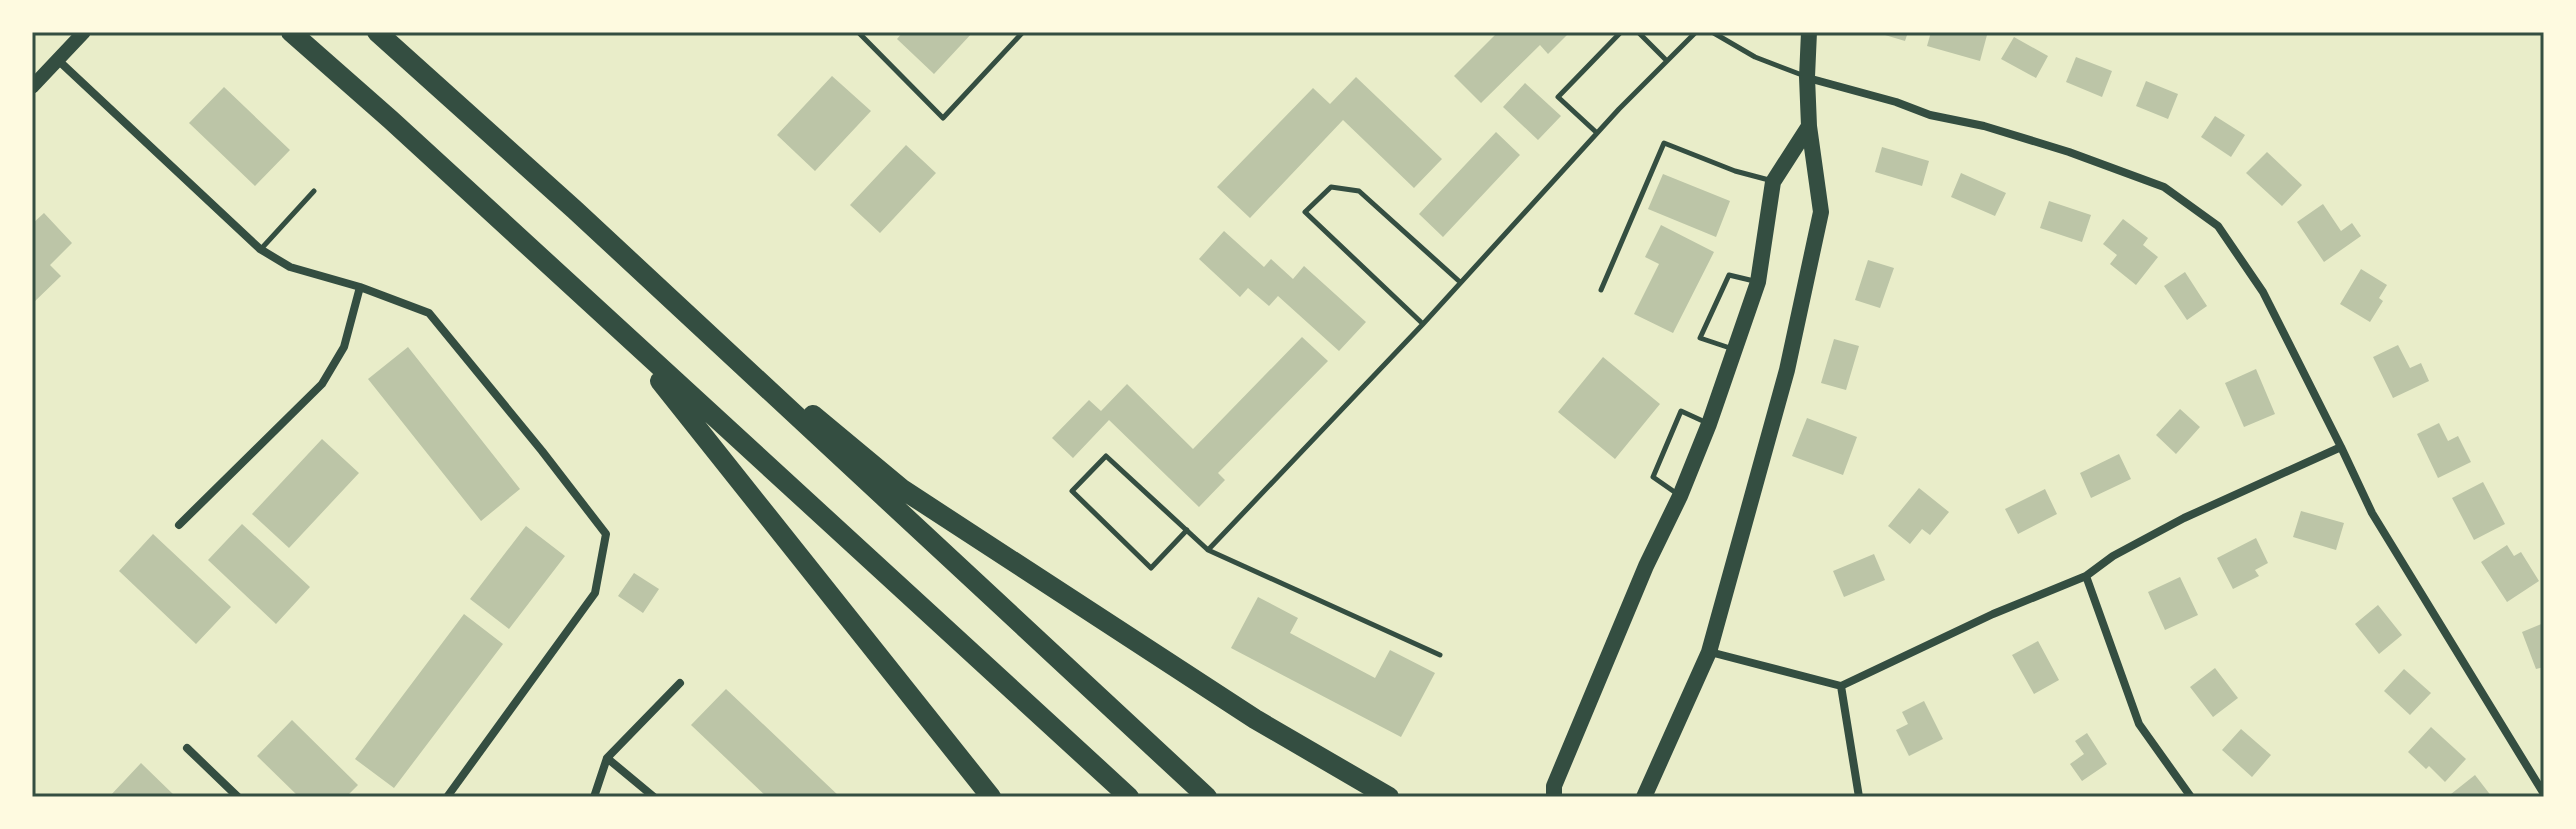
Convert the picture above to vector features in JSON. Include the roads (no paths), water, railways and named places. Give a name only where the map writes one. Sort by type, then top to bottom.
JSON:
[{"type":"highway","points":[[291,32],[391,120],[1129,797]]},
{"type":"highway","points":[[377,32],[1207,797]]},
{"type":"highway","points":[[633,265],[902,489],[1255,719],[1389,797]]},
{"type":"highway","points":[[622,334],[991,797]]},
{"type":"main road","points":[[1644,797],[1709,652],[1787,370],[1821,212],[1809,126],[1809,32]]},
{"type":"main road","points":[[1554,797],[1554,786],[1604,663],[1680,496],[1736,350],[1758,282],[1773,182],[1809,126]]},
{"type":"street","points":[[32,87],[84,32]]},
{"type":"street","points":[[59,61],[260,249],[290,267],[360,287],[429,313],[606,534],[595,593],[447,797]]},
{"type":"street","points":[[1807,77],[1930,115],[1984,126],[2164,187],[2218,226],[2263,292],[2372,513],[2544,794]]},
{"type":"street","points":[[179,525],[322,384],[344,347],[360,287]]},
{"type":"street","points":[[1709,652],[1841,686],[1993,614],[2086,576],[2113,556],[2184,518],[2341,447]]},
{"type":"street","points":[[2086,576],[2139,724],[2191,797]]},
{"type":"street","points":[[594,797],[607,758],[680,683]]},
{"type":"street","points":[[1841,686],[1859,797]]},
{"type":"street","points":[[187,748],[238,797]]},
{"type":"street","points":[[607,758],[654,797]]},
{"type":"lane","points":[[858,32],[943,118],[1023,32]]},
{"type":"lane","points":[[1597,133],[1558,97],[1621,32]]},
{"type":"lane","points":[[1638,32],[1667,61]]},
{"type":"lane","points":[[1208,550],[1423,324],[1597,133],[1696,32]]},
{"type":"lane","points":[[1712,32],[1755,57],[1807,77]]},
{"type":"lane","points":[[1601,290],[1664,143],[1735,171],[1773,182]]},
{"type":"lane","points":[[1423,324],[1305,212],[1331,187],[1359,191],[1461,282]]},
{"type":"lane","points":[[260,249],[314,191]]},
{"type":"lane","points":[[1736,350],[1700,338],[1729,275],[1758,282]]},
{"type":"lane","points":[[1680,496],[1653,477],[1681,411],[1709,424]]},
{"type":"lane","points":[[1187,530],[1151,568],[1072,491],[1106,456],[1187,530],[1208,550],[1440,655]]}]
